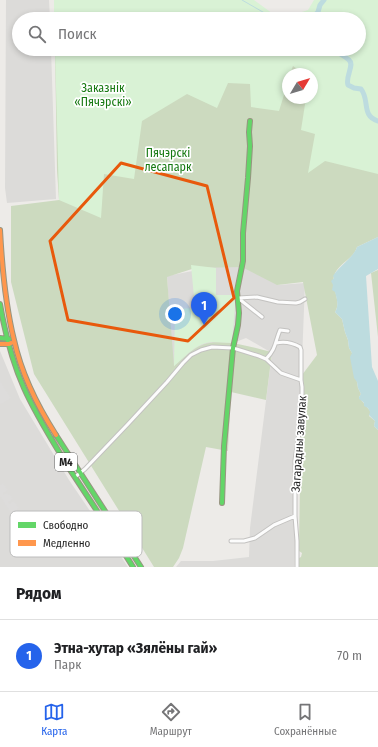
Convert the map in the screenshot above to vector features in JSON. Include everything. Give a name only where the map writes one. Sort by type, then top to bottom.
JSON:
[{"type":"main road","points":[[222,503],[224,446],[233,348],[238,326],[237,291],[243,260],[243,233],[250,146],[250,121]]},
{"type":"main road","name":"М4","points":[[0,230],[5,297],[14,341],[25,376],[35,398],[54,432],[105,511]]},
{"type":"main road","name":"М4","points":[[0,304],[3,321],[18,374],[36,412],[97,511]]},
{"type":"main road","points":[[0,338],[14,341]]},
{"type":"main road","points":[[0,344],[9,344],[14,341]]},
{"type":"main road","name":"М4","points":[[127,557],[133,567]]},
{"type":"main road","name":"М4","points":[[135,557],[141,567]]},
{"type":"street","points":[[238,298],[257,297],[278,302],[296,303],[305,299]]},
{"type":"street","points":[[238,298],[262,317]]},
{"type":"street","points":[[266,359],[272,352],[280,330],[288,331]]},
{"type":"street","name":"Загарадны завулак","points":[[276,343],[287,342],[300,347],[301,350],[302,413],[295,460],[297,567]]},
{"type":"street","points":[[75,477],[81,473],[183,363],[201,350],[212,347],[243,350],[266,359],[280,373],[301,380]]},
{"type":"street","points":[[231,541],[244,541],[255,538],[274,525],[295,516]]},
{"type":"highlighted area","points":[[121,163],[207,186],[234,298],[188,341],[68,320],[50,241]]},
{"type":"shaded area","points":[[6,0],[49,0],[50,12],[12,12],[12,56],[51,56],[56,199],[7,203],[5,188]]},
{"type":"shaded area","points":[[218,266],[250,267],[278,285],[305,283],[294,567],[176,567],[181,561],[213,561],[249,557],[250,528],[272,353],[246,338],[173,366],[167,276]]},
{"type":"shaded area","points":[[0,351],[20,399],[69,480],[90,511],[10,511],[10,557],[121,557],[128,567],[0,567]]},
{"type":"shaded area","points":[[0,381],[11,398],[1,404],[0,403]]},
{"type":"shaded area","points":[[3,483],[8,490],[3,493],[3,495],[7,493],[8,495],[10,494],[13,499],[8,502],[9,504],[14,501],[19,508],[17,509],[18,511],[10,512],[0,496],[0,485]]},
{"type":"green space","points":[[54,0],[254,0],[270,12],[54,12]]},
{"type":"green space","name":"Заказнік «Пячэрскі»","points":[[314,0],[378,0],[378,174],[325,161],[308,173],[315,134],[301,130],[305,104],[318,104],[318,68],[296,68],[293,66],[292,68],[282,68],[282,101],[279,111],[251,107],[250,84],[228,83],[217,108],[187,94],[142,121],[134,179],[104,174],[101,218],[59,200],[55,56],[366,56],[366,12],[302,12],[308,10]]},
{"type":"green space","name":"Пячэрскі лесапарк","points":[[55,56],[330,56],[378,126],[378,237],[357,247],[353,255],[338,268],[333,281],[337,299],[337,308],[335,312],[342,319],[349,348],[352,353],[358,388],[361,394],[359,397],[371,412],[369,416],[375,421],[374,426],[378,430],[378,567],[298,567],[299,558],[301,557],[302,553],[299,551],[299,544],[302,375],[317,355],[303,282],[277,285],[242,267],[195,268],[167,277],[174,366],[196,348],[213,342],[233,343],[272,352],[266,400],[231,392],[228,451],[206,447],[183,548],[179,558],[173,567],[154,567],[142,548],[142,511],[119,511],[34,374],[11,282],[11,206],[59,200]]},
{"type":"green space","points":[[191,265],[216,268],[216,295],[236,295],[232,343],[213,342],[202,344],[174,366],[175,309],[195,308]]},
{"type":"green space","points":[[378,270],[378,337],[371,273]]},
{"type":"green space","points":[[13,351],[39,409],[71,464],[53,437],[38,409],[24,381]]},
{"type":"water","points":[[378,237],[378,269],[366,276],[372,367],[378,381],[378,430],[374,426],[375,421],[369,415],[370,412],[368,408],[364,406],[364,403],[359,399],[361,394],[354,378],[350,357],[352,353],[349,348],[342,319],[335,312],[337,300],[335,292],[332,290],[333,285],[331,281],[336,272],[353,254],[357,247]]},
{"type":"waterway","points":[[242,0],[263,12]]},
{"type":"waterway","points":[[318,12],[320,5],[324,0]]},
{"type":"waterway","points":[[344,56],[351,62],[347,82],[348,85],[361,89],[364,93],[369,115],[378,121]]},
{"type":"traffic: fast","points":[[222,503],[224,446],[233,348],[239,313],[237,291],[243,261],[243,233],[248,178],[250,121]]},
{"type":"traffic: fast","points":[[0,304],[12,357],[29,398],[44,427],[97,511]]},
{"type":"traffic: fast","points":[[0,338],[9,339]]},
{"type":"traffic: fast","points":[[56,435],[105,511]]},
{"type":"traffic: fast","points":[[127,557],[133,567]]},
{"type":"traffic: fast","points":[[135,557],[141,567]]},
{"type":"traffic: slow","points":[[0,230],[6,299],[17,352],[31,389],[56,435]]},
{"type":"traffic: slow","points":[[0,344],[11,343]]},
{"type":"place","name":"Этна-хутар «Зялёны гай»","points":[[204,325]]}]
